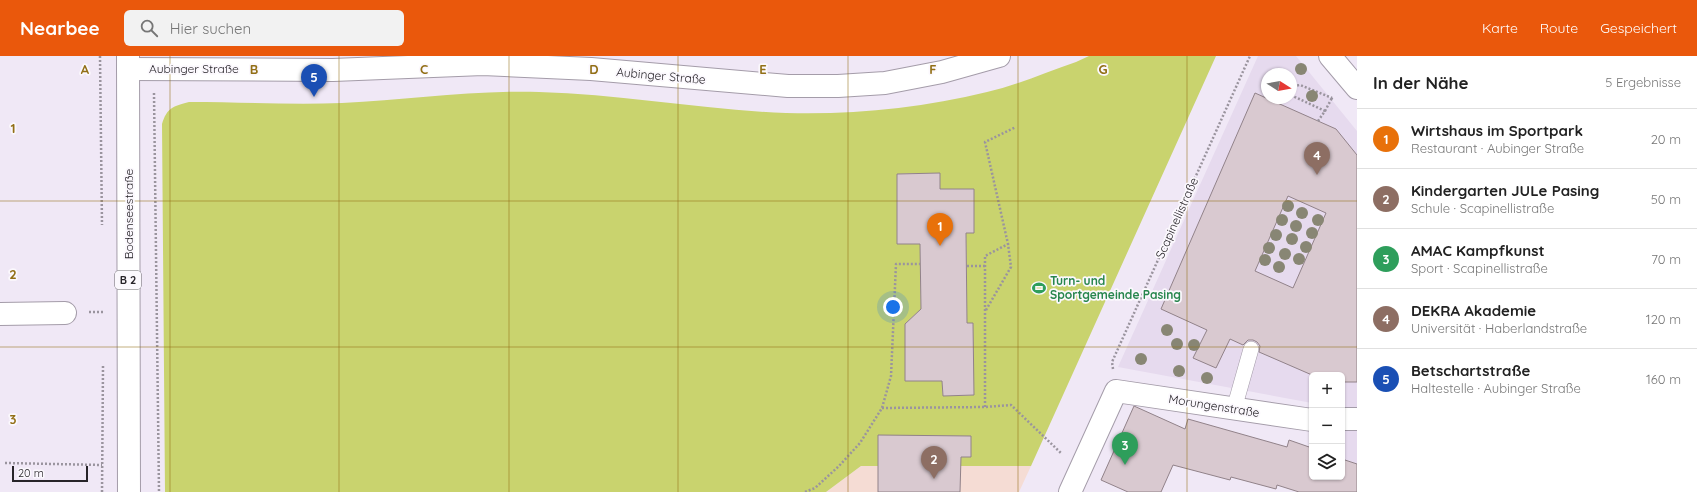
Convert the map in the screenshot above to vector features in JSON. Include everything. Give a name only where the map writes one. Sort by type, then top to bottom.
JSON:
[{"type":"main road","name":"Aubinger Straße","points":[[128,62],[333,70],[483,64],[580,69],[788,86],[838,86],[899,80],[942,72],[999,56]]},
{"type":"main road","points":[[1330,56],[1354,84]]},
{"type":"main road","name":"Bodenseestraße","points":[[128,62],[129,492]]},
{"type":"main road","points":[[0,314],[65,313]]},
{"type":"main road","name":"Morungenstraße","points":[[1116,391],[1309,420]]},
{"type":"main road","points":[[1070,492],[1116,391]]},
{"type":"main road","points":[[1345,419],[1357,419]]},
{"type":"lane","points":[[1234,408],[1251,349]]},
{"type":"path","points":[[100,56],[102,229]]},
{"type":"path","name":"Scapinellistraße","points":[[1116,391],[1112,362],[1250,56]]},
{"type":"path","points":[[1318,121],[1332,98],[1354,84]]},
{"type":"path","points":[[1325,111],[1295,97],[1292,92],[1294,86],[1300,85],[1332,98]]},
{"type":"path","points":[[155,103],[159,492]]},
{"type":"path","points":[[985,312],[1011,267],[1008,244],[985,142],[1016,127]]},
{"type":"path","points":[[985,407],[984,256],[1008,244]]},
{"type":"path","points":[[805,492],[815,488],[860,443],[882,408],[891,376],[896,264],[920,264]]},
{"type":"path","points":[[967,266],[985,266]]},
{"type":"path","points":[[103,305],[103,320]]},
{"type":"path","points":[[102,492],[103,360]]},
{"type":"path","points":[[882,408],[985,407],[1010,405],[1080,471]]},
{"type":"path","points":[[5,463],[102,465]]},
{"type":"shaded area","points":[[1258,56],[1296,56],[1357,131],[1357,492],[1345,480],[1345,372],[1309,372],[1309,402],[1118,367]]},
{"type":"shaded area","points":[[861,466],[1031,466],[1019,492],[826,492]]},
{"type":"green space","points":[[1089,56],[1216,56],[1031,466],[861,466],[826,492],[165,492],[162,124],[166,114],[175,106],[189,102],[323,104],[490,92],[539,92],[570,93],[724,109],[786,113],[837,113],[913,106],[962,98],[1009,86]],"holes":[[[940,173],[940,189],[974,189],[974,232],[966,233],[967,323],[973,323],[973,395],[943,396],[942,381],[905,381],[905,324],[921,309],[920,244],[897,243],[897,174]]]},
{"type":"building","points":[[1255,93],[1261,96],[1261,104],[1280,104],[1336,129],[1357,155],[1357,382],[1345,382],[1345,372],[1309,372],[1309,374],[1259,352],[1260,346],[1253,340],[1248,340],[1243,345],[1230,339],[1216,368],[1193,358],[1207,330],[1161,309]],"holes":[[[1288,196],[1326,213],[1293,288],[1255,271]]]},
{"type":"building","points":[[940,173],[940,189],[974,189],[974,233],[966,233],[967,323],[973,323],[974,395],[943,396],[942,381],[905,381],[905,324],[921,309],[920,244],[897,244],[897,174]]},
{"type":"building","points":[[1134,406],[1185,429],[1188,419],[1287,447],[1289,440],[1309,447],[1309,480],[1345,480],[1345,460],[1357,464],[1357,492],[1299,492],[1277,485],[1276,489],[1231,477],[1230,480],[1173,465],[1161,492],[1128,492],[1101,480]]},
{"type":"building","points":[[878,435],[971,436],[971,457],[961,457],[960,492],[878,492]]},
{"type":"place","name":"Betschartstraße","points":[[314,97]]},
{"type":"place","name":"DEKRA Akademie","points":[[1317,175]]},
{"type":"place","name":"Wirtshaus im Sportpark","points":[[940,246]]},
{"type":"place","name":"Turn- und Sportgemeinde Pasing","points":[[1039,288]]},
{"type":"place","name":"AMAC Kampfkunst","points":[[1125,465]]},
{"type":"place","name":"Kindergarten JULe Pasing","points":[[934,479]]}]
